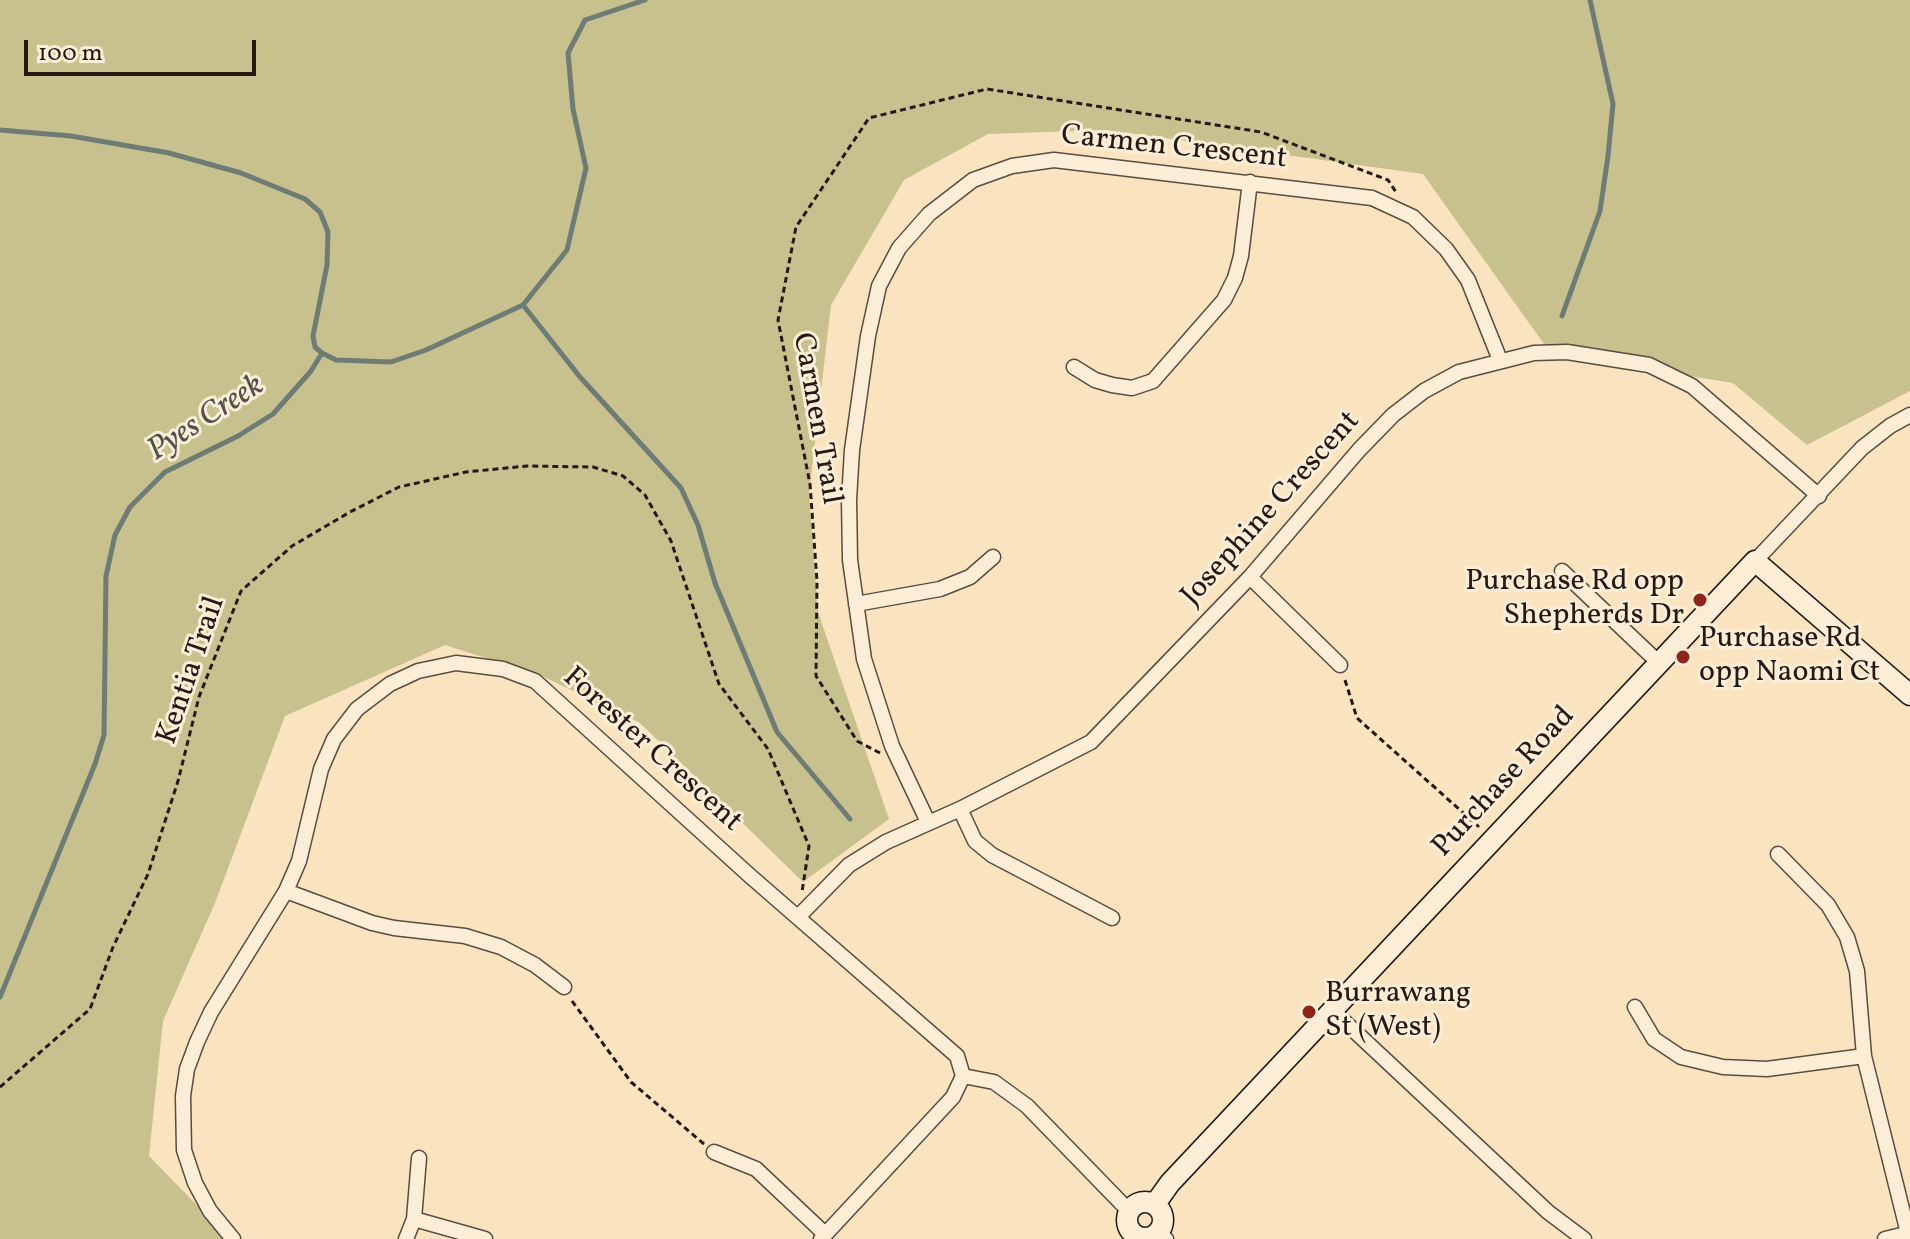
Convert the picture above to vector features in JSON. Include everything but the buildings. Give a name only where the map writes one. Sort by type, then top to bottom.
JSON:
[{"type":"main road","name":"Purchase Road","points":[[1155,1204],[1170,1183],[1755,561]]},
{"type":"main road","points":[[1755,561],[1910,695]]},
{"type":"main road","points":[[1143,1202],[1155,1204],[1163,1218],[1162,1236],[1147,1238],[1127,1235],[1129,1211],[1143,1202]]},
{"type":"street","name":"Carmen Crescent","points":[[928,822],[892,746],[864,659],[850,560],[849,500],[852,450],[868,336],[879,286],[899,248],[929,214],[973,180],[1012,166],[1054,160],[1372,198],[1413,217],[1446,249],[1468,280],[1500,360]]},
{"type":"street","points":[[1074,367],[1095,380],[1112,385],[1132,388],[1153,381],[1224,300],[1235,278],[1250,182]]},
{"type":"street","name":"Josephine Crescent","points":[[798,917],[849,865],[886,842],[960,809],[1091,742],[1250,577],[1393,415],[1424,391],[1459,372],[1534,353],[1567,352],[1649,365],[1692,386],[1819,496]]},
{"type":"street","name":"Purchase Road","points":[[1755,561],[1862,448],[1910,415]]},
{"type":"street","points":[[856,604],[940,589],[970,577],[993,557]]},
{"type":"street","points":[[1562,571],[1660,664]]},
{"type":"street","points":[[1250,577],[1340,665]]},
{"type":"street","name":"Forester Crescent","points":[[233,1239],[210,1211],[195,1183],[184,1150],[183,1096],[187,1069],[211,1012],[286,891],[299,861],[321,769],[334,739],[357,709],[390,684],[418,671],[456,663],[503,669],[535,681],[946,1045],[957,1056],[963,1076]]},
{"type":"street","points":[[960,809],[975,841],[992,855],[1112,918]]},
{"type":"street","points":[[1778,854],[1828,905],[1847,937],[1857,971],[1864,1056],[1909,1233],[1885,1239]]},
{"type":"street","points":[[286,891],[372,923],[465,936],[501,947],[535,965],[564,987]]},
{"type":"street","points":[[1635,1007],[1654,1039],[1681,1057],[1723,1067],[1767,1069],[1864,1056]]},
{"type":"street","points":[[1332,1010],[1548,1212],[1584,1239]]},
{"type":"street","points":[[714,1152],[756,1169],[823,1237],[953,1097],[963,1076],[994,1082],[1027,1106],[1129,1211]]},
{"type":"street","points":[[406,1239],[414,1219],[419,1158]]},
{"type":"street","points":[[414,1219],[485,1239]]},
{"type":"path","name":"Carmen Trail","points":[[901,764],[857,741],[816,676],[817,581],[810,484],[778,320],[796,227],[869,118],[987,89],[1261,132],[1388,180],[1396,193]]},
{"type":"path","name":"Kentia Trail","points":[[0,1087],[90,1009],[113,947],[148,874],[178,781],[199,697],[241,591],[292,546],[350,512],[399,487],[466,472],[527,466],[593,467],[623,476],[645,495],[671,541],[719,684],[768,749],[809,846],[798,917]]},
{"type":"path","points":[[1340,665],[1357,718],[1493,839]]},
{"type":"path","points":[[564,987],[578,1013],[631,1082],[714,1152]]},
{"type":"shaded area","points":[[0,0],[1910,0],[1910,391],[1807,445],[1733,383],[1551,354],[1423,174],[1107,130],[988,134],[904,180],[831,305],[809,494],[818,612],[889,819],[803,882],[640,723],[542,676],[445,645],[285,716],[215,903],[163,1021],[149,1156],[230,1239],[0,1239]]},
{"type":"waterway","name":"Pyes Creek","points":[[0,997],[104,735],[106,576],[115,535],[130,507],[165,472],[238,436],[273,414],[311,371],[322,353],[336,360],[391,362],[426,350],[523,305],[567,250],[586,168],[573,109],[568,53],[585,20],[645,0]]},
{"type":"waterway","points":[[1562,316],[1600,211],[1613,104],[1590,0]]},
{"type":"waterway","points":[[0,130],[71,136],[169,153],[241,173],[305,199],[320,212],[328,232],[327,265],[313,336],[315,347],[322,353]]},
{"type":"waterway","points":[[523,305],[580,377],[681,488],[698,525],[715,583],[777,732],[850,819]]},
{"type":"place","name":"Purchase Rd opp Shepherds Dr","points":[[1700,600]]},
{"type":"place","name":"Purchase Rd opp Naomi Ct","points":[[1683,657]]},
{"type":"place","name":"Burrawang St (West)","points":[[1309,1012]]}]
